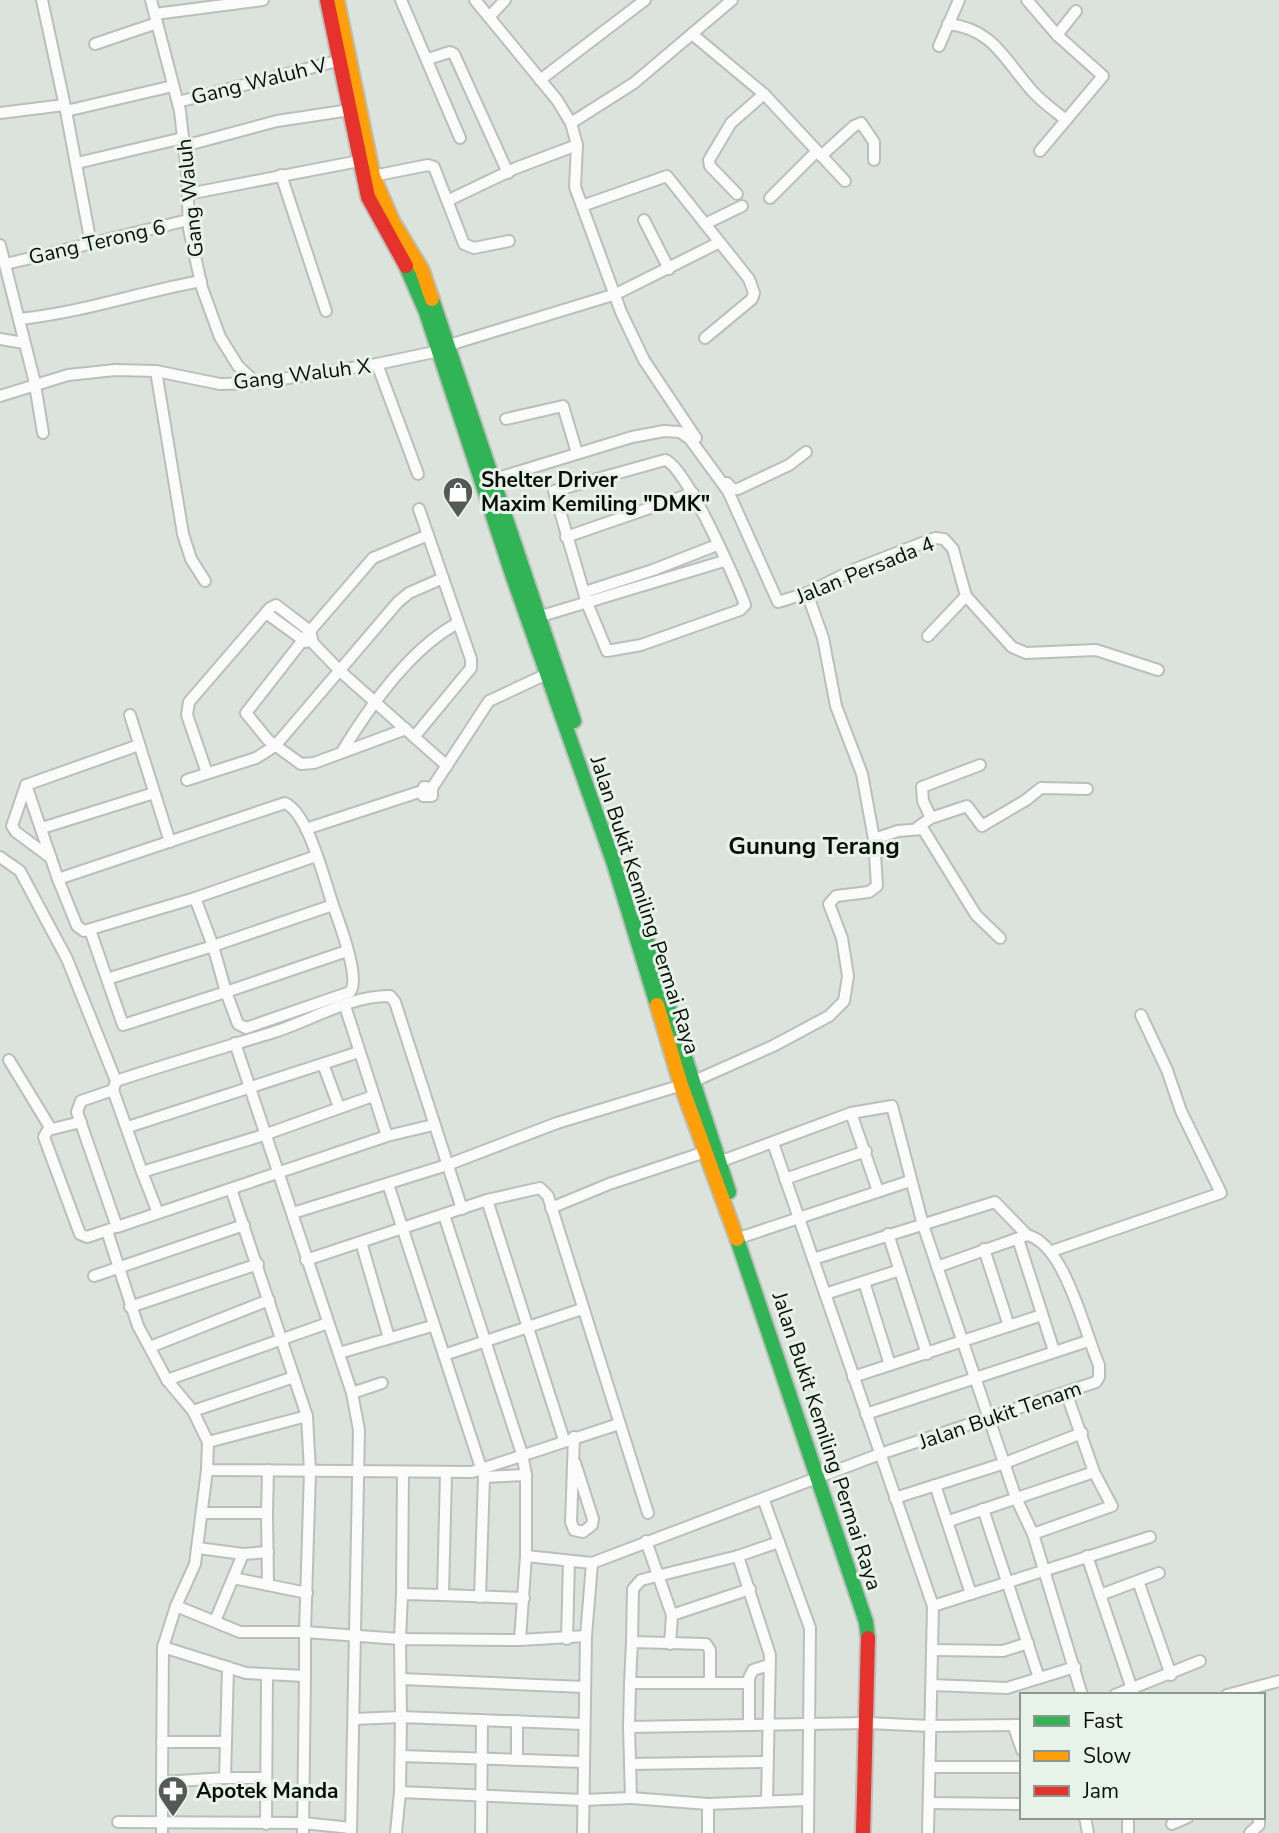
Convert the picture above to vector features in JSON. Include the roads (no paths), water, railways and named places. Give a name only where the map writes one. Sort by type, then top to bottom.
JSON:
[{"type":"street","points":[[42,0],[77,163],[91,244]]},
{"type":"street","name":"Gang Waluh","points":[[151,0],[178,102],[188,194],[188,220],[201,281],[220,337],[238,366],[257,383]]},
{"type":"street","points":[[95,44],[156,19],[263,0]]},
{"type":"street","name":"Jalan Bukit Kemiling Permai Raya","points":[[327,0],[368,197],[396,237]]},
{"type":"street","name":"Jalan Bukit Kemiling Permai Raya","points":[[337,0],[373,176],[413,279],[444,348],[486,482],[552,672],[687,1084],[705,1153],[740,1237]]},
{"type":"street","points":[[401,0],[460,138]]},
{"type":"street","points":[[475,0],[571,123],[577,145],[575,187],[621,312],[644,360],[732,489],[747,485],[789,465],[806,452]]},
{"type":"street","points":[[489,17],[505,0]]},
{"type":"street","points":[[540,80],[645,0]]},
{"type":"street","points":[[571,123],[634,83],[731,0]]},
{"type":"street","points":[[939,46],[959,0]]},
{"type":"street","points":[[1027,0],[1057,35],[1103,76],[1040,151]]},
{"type":"street","points":[[1057,35],[1076,11]]},
{"type":"street","points":[[948,24],[965,26],[981,33],[1013,62],[1035,93],[1066,120]]},
{"type":"street","points":[[692,34],[764,94],[845,181]]},
{"type":"street","points":[[428,59],[450,52],[454,54],[508,173]]},
{"type":"street","name":"Gang Waluh V","points":[[178,102],[341,60]]},
{"type":"street","points":[[0,113],[65,108],[173,86]]},
{"type":"street","points":[[737,194],[710,166],[709,160],[731,124],[764,94]]},
{"type":"street","points":[[77,163],[277,121],[350,110]]},
{"type":"street","points":[[770,198],[818,154],[854,126],[862,123],[874,142],[874,160]]},
{"type":"street","points":[[449,200],[577,145]]},
{"type":"street","points":[[188,194],[359,161]]},
{"type":"street","points":[[373,176],[434,167],[464,244],[474,248],[509,240]]},
{"type":"street","points":[[281,175],[326,311]]},
{"type":"street","points":[[582,206],[667,176],[749,279],[754,293],[752,299],[705,338]]},
{"type":"street","points":[[705,224],[742,206]]},
{"type":"street","name":"Gang Terong 6","points":[[6,264],[188,220]]},
{"type":"street","points":[[644,220],[669,269]]},
{"type":"street","name":"Gang Waluh X","points":[[0,396],[24,391],[35,384],[68,375],[115,370],[156,371],[220,384],[257,383],[377,365],[444,348],[616,294],[718,243]]},
{"type":"street","points":[[0,244],[35,384],[43,433]]},
{"type":"street","points":[[19,319],[76,312],[139,293],[201,281]]},
{"type":"street","points":[[0,339],[24,343]]},
{"type":"street","points":[[377,365],[418,474]]},
{"type":"street","points":[[156,371],[183,534],[191,559],[205,581]]},
{"type":"street","points":[[506,419],[563,406],[577,453]]},
{"type":"street","name":"Jalan Persada 4","points":[[486,482],[577,453],[664,431],[685,434],[728,491],[775,599],[781,603],[853,570],[936,538],[944,538],[953,548],[966,596]]},
{"type":"street","points":[[665,460],[673,463],[709,521],[716,545],[746,604],[743,609],[641,645],[607,651],[566,537],[554,491],[665,460]]},
{"type":"street","name":"Jalan Bukit Kemiling Permai Raya","points":[[486,482],[538,617],[552,672]]},
{"type":"street","points":[[566,537],[693,494]]},
{"type":"street","points":[[419,509],[443,578],[458,623],[471,668],[410,733],[342,750],[306,764],[295,762],[275,746],[246,713],[373,558],[428,535]]},
{"type":"street","points":[[538,617],[716,545]]},
{"type":"street","points":[[586,597],[658,582],[724,561]]},
{"type":"street","points":[[653,570],[658,582]]},
{"type":"street","points":[[187,780],[256,758],[275,746],[398,603],[409,593],[443,578]]},
{"type":"street","points":[[293,1213],[447,1165],[557,1122],[687,1084],[773,1046],[830,1016],[844,1001],[848,976],[842,938],[829,904],[836,896],[869,892],[877,887],[874,839],[862,774],[836,706],[824,638],[807,593]]},
{"type":"street","points":[[928,636],[966,596],[1012,647],[1026,653],[1096,650],[1158,670]]},
{"type":"street","points":[[207,773],[187,715],[189,702],[266,613],[308,639],[447,766]]},
{"type":"street","points":[[342,750],[376,703],[421,650],[438,634],[458,623]]},
{"type":"street","points":[[306,829],[427,790],[447,766],[489,701],[552,672]]},
{"type":"street","points":[[130,715],[170,842]]},
{"type":"street","points":[[26,786],[139,745]]},
{"type":"street","points":[[930,818],[923,801],[922,787],[980,765]]},
{"type":"street","points":[[26,786],[58,879],[77,926],[84,931],[195,898],[316,856]]},
{"type":"street","points":[[26,786],[12,826],[16,832],[51,858]]},
{"type":"street","points":[[874,839],[918,827],[930,818],[967,806],[982,825],[1026,800],[1041,788],[1087,789]]},
{"type":"street","points":[[42,828],[154,793]]},
{"type":"street","points":[[58,879],[285,803],[299,812],[316,856],[354,975],[353,991],[257,1025],[246,1028],[239,1026],[195,898]]},
{"type":"street","points":[[918,827],[925,832],[976,915],[1000,938]]},
{"type":"street","points":[[0,857],[20,871],[60,945],[96,1025],[142,1172],[158,1213]]},
{"type":"street","points":[[107,979],[333,905]]},
{"type":"street","points":[[90,930],[123,1025],[347,951]]},
{"type":"street","points":[[162,1828],[163,1647],[176,1606],[195,1564],[208,1470],[208,1442],[192,1411],[167,1380],[130,1307],[117,1267],[112,1229],[77,1112],[79,1103],[114,1085],[345,1006],[382,996],[393,999],[462,1209]]},
{"type":"street","points":[[345,1006],[387,1136]]},
{"type":"street","points":[[937,1267],[1022,1237],[1052,1251],[1221,1193],[1181,1111],[1167,1070],[1141,1015]]},
{"type":"street","points":[[118,1822],[162,1828],[265,1824],[351,1830],[359,1430],[352,1393],[235,1043]]},
{"type":"street","points":[[128,1127],[250,1090],[359,1052]]},
{"type":"street","points":[[9,1060],[51,1129]]},
{"type":"street","points":[[323,1064],[339,1107]]},
{"type":"street","name":"Jalan Bukit Kemiling Permai Raya","points":[[687,1084],[719,1162],[740,1237],[866,1622],[872,1723],[872,1833]]},
{"type":"street","points":[[142,1172],[264,1135],[373,1096]]},
{"type":"street","points":[[719,1162],[851,1113],[891,1105],[923,1225],[1016,1498],[1032,1534],[1081,1693]]},
{"type":"street","points":[[851,1113],[878,1191]]},
{"type":"street","points":[[81,1122],[51,1129],[44,1137],[80,1234],[86,1237],[387,1136],[433,1125]]},
{"type":"street","points":[[773,1143],[933,1606],[928,1833]]},
{"type":"street","points":[[785,1178],[866,1151]]},
{"type":"street","points":[[551,1208],[609,1184],[705,1153]]},
{"type":"street","points":[[740,1237],[910,1181]]},
{"type":"street","points":[[388,1184],[482,1474],[481,1597]]},
{"type":"street","points":[[306,1260],[487,1200],[540,1188],[548,1196],[648,1513]]},
{"type":"street","points":[[232,1189],[307,1416],[310,1471],[303,1828]]},
{"type":"street","points":[[487,1200],[527,1327],[569,1438],[593,1519],[592,1525],[583,1532],[572,1527],[570,1497],[575,1464]]},
{"type":"street","points":[[813,1259],[995,1202],[1022,1237],[1054,1351]]},
{"type":"street","points":[[444,1215],[522,1454],[526,1475],[526,1556],[520,1640]]},
{"type":"street","points":[[94,1276],[244,1225]]},
{"type":"street","points":[[888,1234],[927,1354]]},
{"type":"street","points":[[360,1242],[389,1338]]},
{"type":"street","points":[[984,1249],[1009,1326]]},
{"type":"street","name":"Jalan Bukit Tenam","points":[[592,1563],[646,1541],[764,1501],[820,1476],[880,1454],[1093,1384],[1099,1377],[1098,1365],[1052,1251]]},
{"type":"street","points":[[130,1307],[258,1264]]},
{"type":"street","points":[[825,1294],[900,1270]]},
{"type":"street","points":[[864,1282],[890,1365]]},
{"type":"street","points":[[150,1347],[269,1300]]},
{"type":"street","points":[[444,1355],[582,1309]]},
{"type":"street","points":[[853,1377],[1042,1315]]},
{"type":"street","points":[[167,1380],[282,1337],[328,1324]]},
{"type":"street","points":[[339,1353],[432,1326]]},
{"type":"street","points":[[866,1414],[1088,1340]]},
{"type":"street","points":[[192,1411],[294,1377]]},
{"type":"street","points":[[352,1393],[382,1383]]},
{"type":"street","points":[[1032,1534],[1112,1506],[1094,1472],[1066,1392]]},
{"type":"street","points":[[208,1442],[307,1416]]},
{"type":"street","points":[[482,1474],[522,1454],[619,1424]]},
{"type":"street","points":[[895,1498],[1005,1463],[1082,1433]]},
{"type":"street","points":[[208,1470],[526,1475]]},
{"type":"street","points":[[268,1470],[268,1585]]},
{"type":"street","points":[[949,1521],[1094,1472]]},
{"type":"street","points":[[396,1833],[401,1756],[403,1473]]},
{"type":"street","points":[[443,1595],[446,1474]]},
{"type":"street","points":[[935,1485],[971,1594]]},
{"type":"street","points":[[764,1501],[810,1629],[807,1833]]},
{"type":"street","points":[[983,1509],[1039,1678]]},
{"type":"street","points":[[202,1513],[267,1513]]},
{"type":"street","points":[[933,1606],[1150,1537]]},
{"type":"street","points":[[646,1541],[672,1615],[670,1644]]},
{"type":"street","points":[[631,1798],[629,1727],[633,1589],[641,1580],[738,1556],[779,1542]]},
{"type":"street","points":[[198,1548],[243,1554],[268,1552]]},
{"type":"street","points":[[215,1621],[243,1554]]},
{"type":"street","points":[[526,1556],[592,1563],[584,1687],[583,1833]]},
{"type":"street","points":[[738,1556],[764,1631],[769,1665],[766,1724],[767,1801]]},
{"type":"street","points":[[1087,1556],[1133,1692],[1200,1661]]},
{"type":"street","points":[[567,1639],[569,1561]]},
{"type":"street","points":[[1100,1595],[1159,1573]]},
{"type":"street","points":[[233,1578],[307,1593]]},
{"type":"street","points":[[1138,1581],[1171,1675]]},
{"type":"street","points":[[672,1615],[750,1589]]},
{"type":"street","points":[[402,1594],[524,1598]]},
{"type":"street","points":[[176,1606],[240,1632],[305,1632],[401,1639],[520,1640],[586,1636]]},
{"type":"street","points":[[632,1642],[708,1646],[710,1683]]},
{"type":"street","points":[[933,1650],[1003,1651],[1028,1643]]},
{"type":"street","points":[[163,1647],[228,1667],[267,1675],[305,1676]]},
{"type":"street","points":[[750,1724],[749,1683],[753,1670],[769,1665]]},
{"type":"street","points":[[225,1778],[228,1667]]},
{"type":"street","points":[[932,1685],[1007,1688],[1074,1667]]},
{"type":"street","points":[[265,1824],[267,1675]]},
{"type":"street","points":[[402,1679],[584,1687]]},
{"type":"street","points":[[1234,1693],[1279,1681]]},
{"type":"street","points":[[630,1683],[749,1683]]},
{"type":"street","points":[[354,1719],[401,1717],[583,1724]]},
{"type":"street","points":[[481,1833],[482,1720]]},
{"type":"street","points":[[517,1721],[517,1760]]},
{"type":"street","points":[[629,1727],[872,1723],[1018,1726]]},
{"type":"street","name":"Jalan Bukit Kemiling Permai Raya","points":[[863,1833],[872,1723]]},
{"type":"street","points":[[162,1742],[226,1742]]},
{"type":"street","points":[[401,1756],[583,1762]]},
{"type":"street","points":[[629,1764],[766,1762]]},
{"type":"street","points":[[930,1767],[1020,1767]]},
{"type":"street","points":[[162,1782],[264,1778]]},
{"type":"street","points":[[400,1792],[583,1800],[631,1798],[708,1804],[808,1800]]},
{"type":"street","points":[[929,1802],[1020,1804]]},
{"type":"street","points":[[708,1804],[708,1833]]},
{"type":"street","points":[[1250,1833],[1259,1825],[1259,1819]]},
{"type":"place","name":"Shelter Driver Maxim Kemiling \"DMK\"","points":[[458,519]]},
{"type":"place","name":"Apotek Manda","points":[[173,1818]]},
{"type":"district","name":"Gunung Terang","points":[[814,846]]}]
